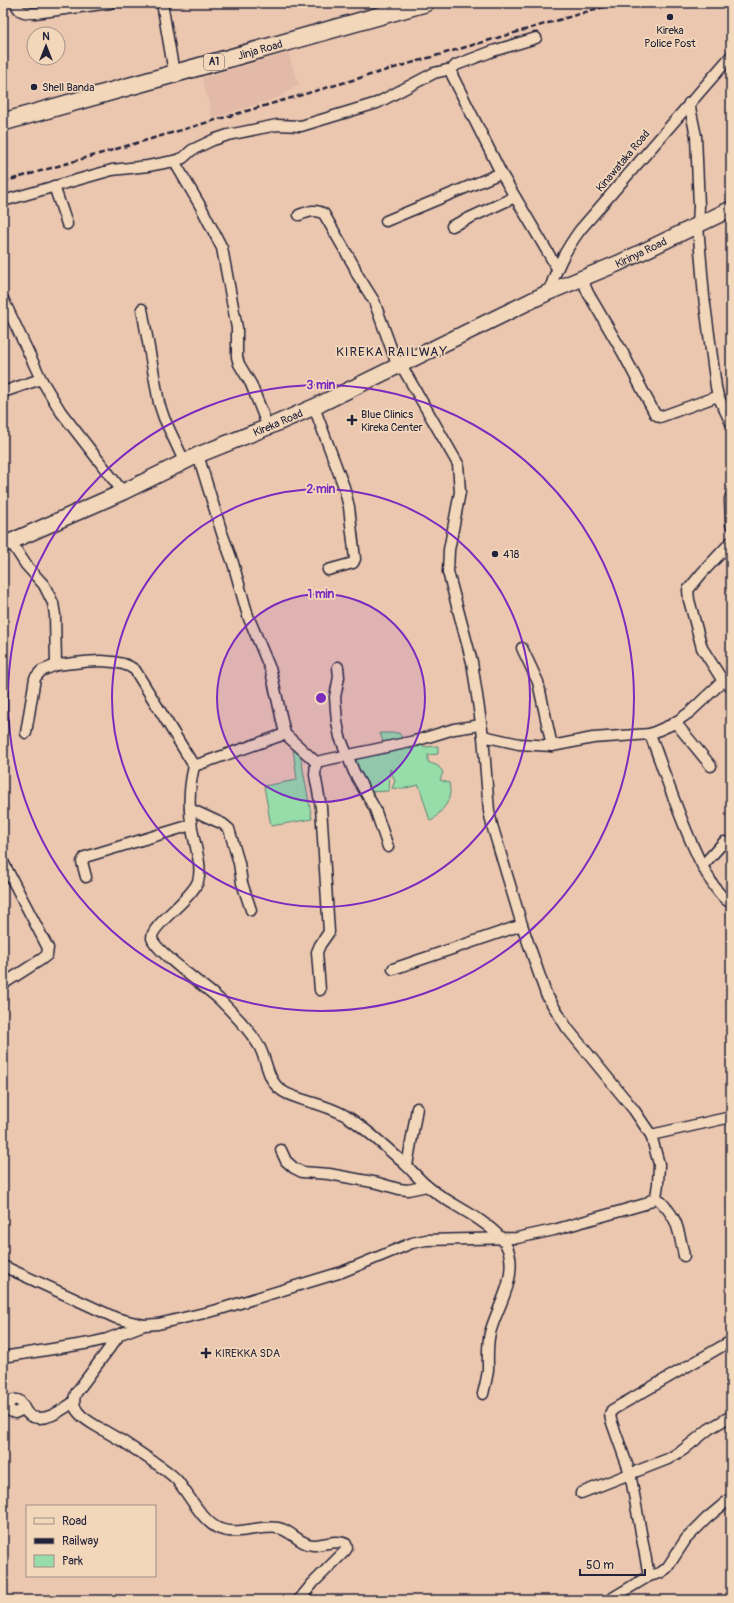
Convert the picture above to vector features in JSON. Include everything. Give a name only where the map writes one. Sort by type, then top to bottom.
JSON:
[{"type":"highway","name":"Jinja Road","points":[[3,122],[425,3]]},
{"type":"main road","name":"Kirinya Road","points":[[549,292],[582,279],[698,226],[731,209]]},
{"type":"main road","name":"Kireka Road","points":[[7,543],[123,492],[184,461],[314,407],[549,292]]},
{"type":"street","points":[[16,3],[17,7],[25,13],[35,13],[76,5],[110,3]]},
{"type":"street","points":[[162,3],[174,73]]},
{"type":"street","points":[[536,38],[456,65],[452,75],[501,173],[557,268]]},
{"type":"street","name":"Kinawataka Road","points":[[549,292],[557,268],[580,230],[731,56]]},
{"type":"street","points":[[3,201],[112,170],[148,166],[174,161],[183,158],[192,150],[228,135],[277,125],[300,126],[377,103],[434,73],[447,70],[452,72]]},
{"type":"street","points":[[689,103],[696,136],[699,206],[698,226],[704,297],[718,396],[731,423]]},
{"type":"street","points":[[174,161],[201,206],[222,248],[237,328],[237,357],[239,364],[251,384],[268,427]]},
{"type":"street","points":[[386,221],[501,173]]},
{"type":"street","points":[[54,186],[67,224]]},
{"type":"street","points":[[452,226],[515,197]]},
{"type":"street","points":[[3,1356],[90,1342],[120,1334],[144,1325],[158,1324],[186,1318],[342,1272],[412,1243],[440,1239],[502,1240],[536,1235],[645,1204],[656,1197],[659,1164],[651,1135],[634,1110],[584,1050],[557,1014],[546,994],[522,925],[492,825],[489,811],[483,736],[470,653],[448,572],[448,550],[460,492],[458,464],[400,366],[373,299],[356,274],[354,266],[324,214],[315,210],[299,215]]},
{"type":"street","points":[[582,279],[588,293],[623,353],[655,414],[660,416],[718,396]]},
{"type":"street","points":[[3,299],[41,379],[61,412],[123,492]]},
{"type":"street","points":[[142,309],[159,403],[164,418],[184,461]]},
{"type":"street","points":[[3,392],[41,379]]},
{"type":"street","points":[[314,407],[344,487],[355,559],[353,563],[328,570]]},
{"type":"street","points":[[198,455],[222,533],[233,563],[248,616],[271,671],[285,734],[316,762]]},
{"type":"street","points":[[731,496],[731,525]]},
{"type":"street","points":[[483,736],[519,744],[552,746],[594,738],[650,734],[675,722],[727,684],[702,648],[689,600],[688,590],[731,542]]},
{"type":"street","points":[[7,543],[44,585],[53,603],[55,614],[56,665]]},
{"type":"street","points":[[522,648],[538,682],[552,746]]},
{"type":"street","points":[[26,733],[35,678],[40,671],[56,665],[109,662],[131,667],[135,670],[194,766],[190,789],[190,809],[191,825],[199,867],[198,878],[193,890],[156,927],[152,936],[153,941],[170,959],[220,1000],[253,1036],[260,1048],[274,1083],[280,1090],[290,1095],[333,1109],[348,1117],[407,1166],[427,1186],[472,1213],[508,1247],[510,1258],[509,1282],[491,1331],[488,1350],[488,1372],[483,1394]]},
{"type":"street","points":[[338,667],[339,677],[335,696],[340,737],[349,755],[354,772],[374,809],[388,847]]},
{"type":"street","points":[[675,722],[711,766]]},
{"type":"street","points":[[316,762],[415,741],[454,729],[481,724]]},
{"type":"street","points":[[194,766],[285,734]]},
{"type":"street","points":[[650,734],[689,838],[722,898],[731,903]]},
{"type":"street","points":[[316,762],[315,775],[321,807],[329,932],[317,952],[320,990]]},
{"type":"street","points":[[190,809],[223,824],[229,829],[239,863],[242,883],[251,910]]},
{"type":"street","points":[[86,877],[82,862],[85,857],[191,825]]},
{"type":"street","points":[[703,865],[724,842]]},
{"type":"street","points":[[3,862],[48,948],[47,955],[3,984]]},
{"type":"street","points":[[393,969],[522,925]]},
{"type":"street","points":[[407,1166],[417,1108]]},
{"type":"street","points":[[651,1135],[731,1117]]},
{"type":"street","points":[[281,1150],[286,1161],[294,1168],[302,1172],[364,1181],[399,1189],[408,1190],[427,1186]]},
{"type":"street","points":[[656,1197],[672,1214],[679,1233],[684,1256]]},
{"type":"street","points":[[3,1266],[116,1318],[144,1325]]},
{"type":"street","points":[[120,1334],[76,1392],[74,1402],[78,1413],[86,1420],[166,1470],[176,1479],[206,1519],[218,1529],[234,1531],[276,1528],[308,1544],[340,1542],[346,1544],[347,1548],[345,1551],[313,1583],[299,1600]]},
{"type":"street","points":[[650,1576],[630,1473],[610,1414],[612,1410],[731,1341]]},
{"type":"street","points":[[24,1409],[28,1415],[34,1418],[40,1418],[54,1414],[74,1402]]},
{"type":"street","points":[[581,1493],[677,1454],[709,1429],[731,1416]]},
{"type":"street","points":[[609,1600],[650,1576],[660,1573],[668,1568],[686,1538],[731,1498]]},
{"type":"shaded area","points":[[288,53],[299,85],[277,98],[213,118],[202,78]]},
{"type":"green space","points":[[380,733],[399,733],[411,750],[411,735],[422,735],[423,747],[438,746],[438,754],[428,755],[428,762],[438,766],[443,772],[440,780],[449,783],[450,796],[447,803],[433,820],[430,821],[419,785],[402,789],[392,788],[395,781],[390,769],[389,791],[365,792],[353,760],[385,747]]},
{"type":"green space","points":[[293,748],[299,748],[312,819],[271,826],[264,786],[297,780]]},
{"type":"railway","points":[[3,182],[617,3]]},
{"type":"place","name":"Kireka Police Post","points":[[670,17]]},
{"type":"place","name":"Shell Banda","points":[[34,87]]},
{"type":"place","name":"Blue Clinics Kireka Center","points":[[352,420]]},
{"type":"place","name":"418","points":[[495,554]]},
{"type":"place","name":"KIREKKA SDA","points":[[206,1353]]},
{"type":"district","name":"KIREKA RAILWAY","points":[[392,352]]}]
